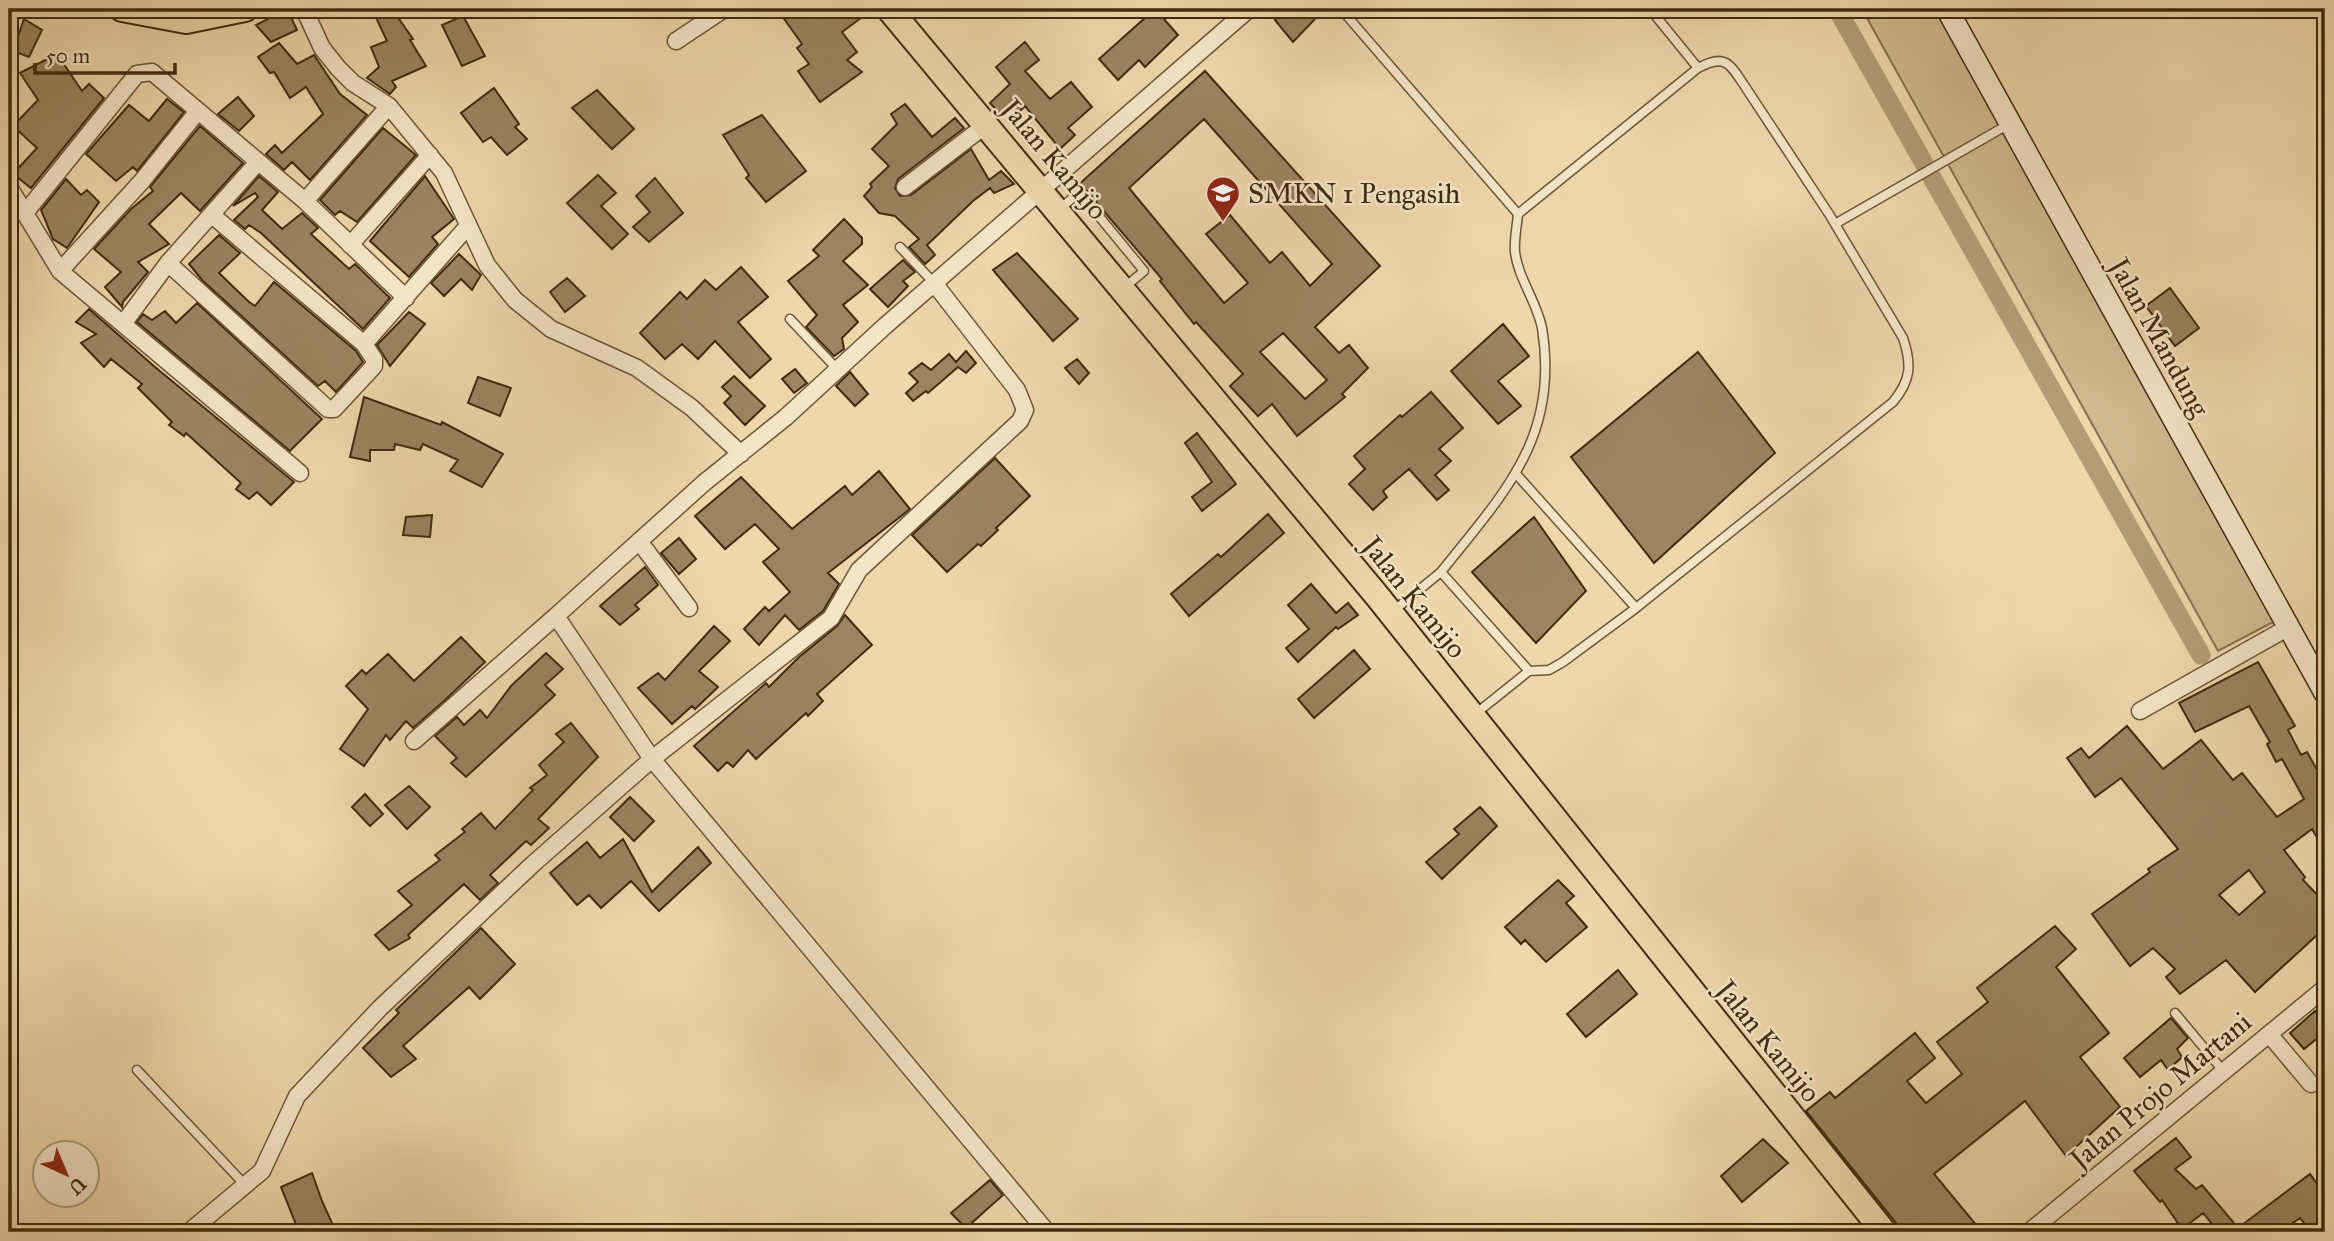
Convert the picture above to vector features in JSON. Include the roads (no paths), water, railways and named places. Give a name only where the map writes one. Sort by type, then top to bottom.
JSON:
[{"type":"main road","points":[[122,9],[186,21],[245,9]]},
{"type":"main road","name":"Jalan Kamijo","points":[[889,9],[1042,189],[1391,613],[1884,1232]]},
{"type":"main road","name":"Jalan Mandung","points":[[1947,9],[2325,693]]},
{"type":"street","points":[[304,9],[322,48],[338,68],[353,83],[388,106],[444,173],[497,281],[529,313],[551,329],[637,368],[692,408],[741,454]]},
{"type":"street","points":[[677,41],[723,9]]},
{"type":"street","points":[[414,741],[1249,9]]},
{"type":"street","points":[[24,213],[137,74],[152,72],[305,201],[405,298]]},
{"type":"street","points":[[305,201],[388,106]]},
{"type":"street","points":[[60,271],[142,181],[198,111]]},
{"type":"street","points":[[905,187],[987,124]]},
{"type":"street","points":[[350,245],[430,155]]},
{"type":"street","points":[[123,324],[168,263],[257,163]]},
{"type":"street","points":[[9,187],[60,271],[300,473]]},
{"type":"street","points":[[168,263],[328,409],[334,409],[374,366],[374,359],[364,344],[212,215]]},
{"type":"street","points":[[364,344],[468,226]]},
{"type":"street","points":[[189,1232],[266,1164],[297,1096],[371,1018],[533,864],[652,759],[831,618],[859,570],[1020,421],[1025,410],[1017,390],[934,283]]},
{"type":"street","points":[[639,541],[690,608]]},
{"type":"street","points":[[556,616],[652,759],[1047,1232]]},
{"type":"street","points":[[2140,711],[2289,627]]},
{"type":"street","name":"Jalan Projo Martani","points":[[2029,1232],[2325,988]]},
{"type":"street","points":[[2269,1034],[2311,1084]]},
{"type":"lane","points":[[1341,9],[1518,214],[1515,253],[1542,327],[1542,415],[1517,475],[1441,572],[1391,613]]},
{"type":"lane","points":[[1650,9],[1698,68]]},
{"type":"lane","points":[[1472,716],[1530,671],[1549,670],[1563,662],[1636,608],[1893,402],[1906,387],[1910,359],[1903,338],[1835,224],[1735,71],[1721,60],[1714,60],[1698,68],[1518,214]]},
{"type":"lane","points":[[1835,224],[2009,124]]},
{"type":"lane","points":[[900,247],[934,283]]},
{"type":"lane","points":[[790,319],[838,370]]},
{"type":"lane","points":[[1517,475],[1636,608]]},
{"type":"lane","points":[[1441,572],[1530,671]]},
{"type":"lane","points":[[2175,1013],[2224,1072]]},
{"type":"lane","points":[[137,1070],[245,1185]]},
{"type":"waterway","points":[[1837,9],[2201,655]]},
{"type":"place","name":"SMKN 1 Pengasih","points":[[1223,223]]}]
